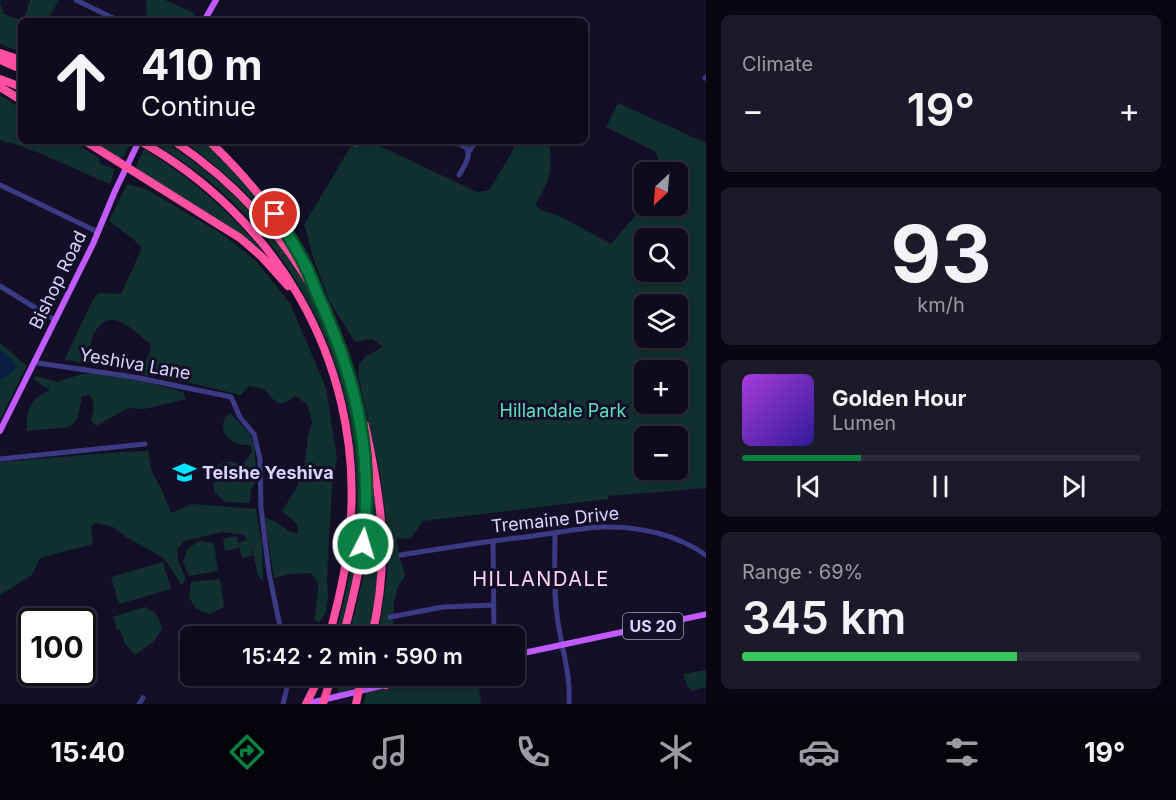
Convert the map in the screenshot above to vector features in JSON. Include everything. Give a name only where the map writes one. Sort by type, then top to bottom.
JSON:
[{"type":"highway","points":[[0,54],[18,59]]},
{"type":"highway","points":[[0,60],[18,68]]},
{"type":"highway","points":[[0,79],[18,86]]},
{"type":"highway","points":[[0,87],[18,98]]},
{"type":"highway","points":[[90,144],[250,245],[280,276],[311,320]]},
{"type":"highway","points":[[145,144],[170,159],[217,195],[256,236],[291,282],[328,359],[340,400],[348,442],[352,486],[352,515],[347,558],[332,626]]},
{"type":"highway","points":[[178,144],[219,174],[255,209],[291,253],[324,308]]},
{"type":"highway","points":[[212,144],[244,175],[275,214],[302,260],[340,348],[363,413],[382,516],[382,578],[374,626]]},
{"type":"highway","points":[[345,626],[360,565],[366,501],[363,444],[353,389]]},
{"type":"highway","points":[[308,704],[315,686]]},
{"type":"highway","points":[[323,704],[329,686]]},
{"type":"highway","points":[[356,704],[359,686]]},
{"type":"main road","points":[[207,18],[216,0]]},
{"type":"main road","name":"Bishop Road","points":[[0,430],[98,232],[138,144]]},
{"type":"main road","name":"US 20","points":[[525,653],[706,614]]},
{"type":"main road","points":[[308,704],[382,686]]},
{"type":"street","points":[[76,0],[113,18]]},
{"type":"street","points":[[453,144],[461,145],[469,152]]},
{"type":"street","points":[[459,176],[474,144]]},
{"type":"street","points":[[0,185],[98,232]]},
{"type":"street","points":[[0,286],[55,320]]},
{"type":"street","name":"Yeshiva Lane","points":[[34,361],[134,377],[231,397],[240,417],[254,434],[260,459],[261,508],[269,573],[280,626]]},
{"type":"street","points":[[0,459],[145,444]]},
{"type":"street","name":"Tremaine Drive","points":[[401,555],[602,527],[643,530],[675,539],[706,556]]},
{"type":"street","points":[[555,533],[556,604],[569,681],[569,704]]},
{"type":"street","points":[[493,541],[494,626]]},
{"type":"street","points":[[390,616],[443,607],[494,605]]},
{"type":"street","points":[[283,704],[288,686]]},
{"type":"street","points":[[139,704],[143,698]]},
{"type":"green space","points":[[30,0],[59,0],[49,18],[24,18]]},
{"type":"green space","points":[[147,0],[165,0],[196,14],[191,18],[147,18]]},
{"type":"green space","points":[[0,3],[4,14],[18,19],[18,51],[0,44]]},
{"type":"green space","points":[[0,95],[18,106],[18,144],[77,144],[99,158],[100,164],[115,169],[110,184],[42,154],[0,140]]},
{"type":"green space","name":"Hillandale Park","points":[[618,103],[706,143],[706,488],[608,496],[608,499],[423,521],[411,538],[397,539],[400,560],[405,573],[397,589],[394,602],[393,626],[380,626],[387,577],[389,543],[380,473],[359,379],[359,364],[366,356],[383,347],[372,339],[355,342],[330,302],[304,225],[352,144],[375,144],[477,192],[489,190],[515,144],[549,144],[551,159],[549,174],[535,205],[611,244],[635,216],[688,216],[688,162],[658,162],[656,152],[606,127]]},
{"type":"green space","points":[[95,144],[130,144],[124,156],[119,159]]},
{"type":"green space","points":[[156,144],[168,144],[226,188],[258,220],[287,256],[311,295],[330,336],[345,380],[355,424],[361,470],[361,515],[359,545],[351,591],[342,626],[337,626],[354,547],[357,484],[352,436],[342,388],[327,342],[306,299],[280,258],[250,220],[214,185]]},
{"type":"green space","points":[[187,144],[207,144],[244,181],[280,228],[233,181]]},
{"type":"green space","points":[[144,149],[209,196],[238,223],[265,254],[138,171],[136,166]]},
{"type":"green space","points":[[127,184],[146,189],[222,234],[255,260],[290,303],[326,388],[337,458],[332,487],[328,597],[326,612],[320,622],[314,621],[318,591],[317,581],[311,573],[289,574],[274,578],[265,518],[298,533],[297,524],[282,511],[297,487],[305,463],[312,422],[307,404],[295,396],[281,403],[264,389],[249,386],[241,395],[138,374],[150,353],[151,345],[130,327],[115,320],[101,325],[94,333],[84,364],[65,359],[92,301],[98,293],[121,294],[142,248],[109,221]]},
{"type":"green space","points":[[0,343],[27,366],[0,420]]},
{"type":"green space","points":[[98,373],[151,383],[183,392],[186,399],[144,409],[128,408],[96,426],[91,420],[94,407],[92,398],[90,395],[82,396],[78,418],[70,427],[27,431],[27,417],[31,406],[38,397],[50,390],[33,379],[35,376],[57,382],[82,374]]},
{"type":"green space","points":[[230,413],[250,434],[255,448],[258,476],[251,490],[250,503],[225,502],[214,492],[213,469],[223,462],[243,464],[252,452],[250,445],[236,443],[225,434],[223,425]]},
{"type":"green space","points":[[148,451],[152,472],[171,513],[192,504],[256,509],[262,543],[263,581],[258,575],[251,544],[252,556],[242,558],[240,548],[225,551],[223,539],[237,536],[239,544],[247,540],[243,535],[222,532],[184,541],[177,549],[178,559],[186,580],[181,585],[162,557],[113,527],[96,523],[91,526],[93,544],[40,558],[32,575],[0,595],[0,462]]},
{"type":"green space","points":[[370,468],[380,533],[377,600],[371,626],[351,626],[364,573],[370,535]]},
{"type":"green space","points":[[199,541],[214,543],[218,571],[189,576],[183,562],[187,549]]},
{"type":"green space","points":[[163,562],[171,589],[119,604],[111,577]]},
{"type":"green space","points":[[220,579],[224,607],[210,614],[196,609],[189,597],[191,582]]},
{"type":"green space","points":[[147,607],[156,615],[162,629],[155,640],[135,655],[126,645],[119,629],[117,630],[113,617]]},
{"type":"green space","points":[[706,670],[706,687],[691,691],[683,674]]},
{"type":"green space","points":[[336,686],[357,686],[338,693]]},
{"type":"green space","points":[[382,686],[479,686],[481,704],[364,704],[366,690]]},
{"type":"water","points":[[2,351],[17,367],[2,379],[0,378],[0,352]]},
{"type":"place","name":"Telshe Yeshiva","points":[[184,473]]},
{"type":"district","name":"HILLANDALE","points":[[541,579]]},
{"type":"route","points":[[275,214],[307,269],[345,361],[353,389],[362,430],[366,473],[363,544]]}]
